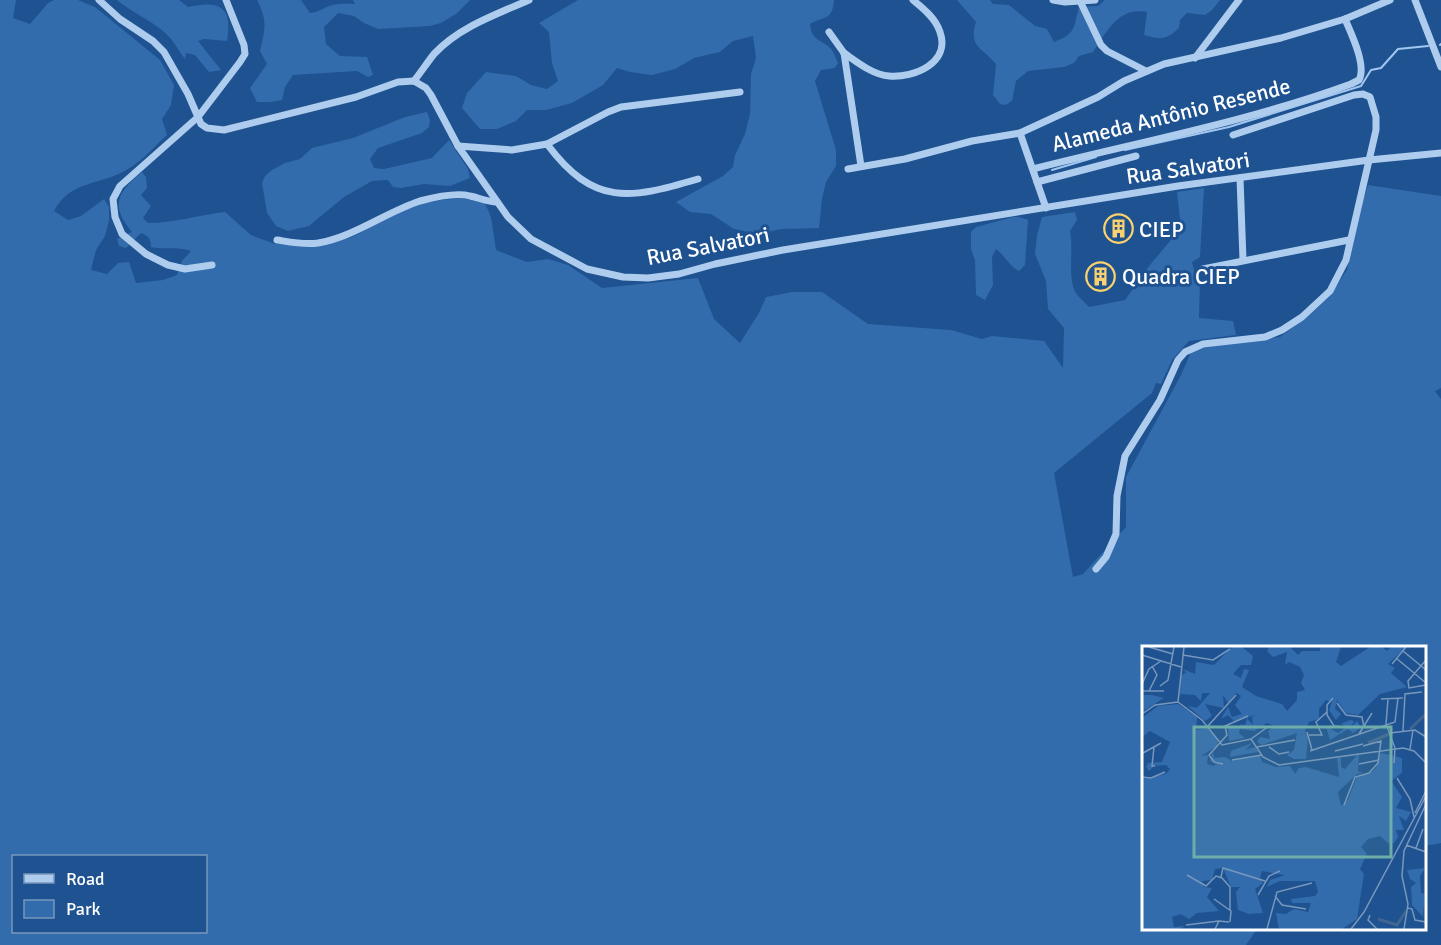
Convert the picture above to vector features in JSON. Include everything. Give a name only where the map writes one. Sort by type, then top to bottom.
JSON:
[{"type":"street","points":[[99,0],[164,52],[188,94],[201,124],[207,129],[224,130],[356,97],[398,82],[414,81],[435,53],[460,33],[493,15],[529,0]]},
{"type":"street","points":[[212,266],[185,269],[168,265],[146,254],[122,234],[115,217],[113,200],[120,186],[198,117],[245,54],[244,45],[226,0]]},
{"type":"street","points":[[829,32],[844,53],[871,70],[888,76],[909,75],[930,66],[939,56],[942,45],[940,32],[929,14],[913,0]]},
{"type":"street","points":[[1053,0],[1065,2],[1095,0]]},
{"type":"street","points":[[1195,58],[1239,0]]},
{"type":"street","points":[[848,169],[905,159],[972,141],[1020,133],[1164,64],[1281,38],[1345,19],[1390,0]]},
{"type":"street","points":[[1415,0],[1441,67]]},
{"type":"street","points":[[1080,1],[1101,45],[1107,51],[1146,71]]},
{"type":"street","name":"Alameda Antônio Resende","points":[[1033,168],[1175,133],[1237,121],[1351,84],[1359,80],[1362,70],[1345,19]]},
{"type":"street","points":[[1432,40],[1441,39]]},
{"type":"street","points":[[844,53],[861,166]]},
{"type":"street","name":"Rua Salvatori","points":[[414,81],[426,88],[458,146],[508,217],[531,239],[587,269],[623,277],[648,278],[679,274],[783,250],[1178,186],[1369,160],[1441,153]]},
{"type":"street","points":[[458,146],[512,150],[547,144],[608,111],[621,107],[740,92]]},
{"type":"street","name":"Alameda Antônio Resende","points":[[1233,135],[1354,95],[1367,95],[1374,107],[1376,130],[1369,160]]},
{"type":"street","points":[[1020,133],[1046,208]]},
{"type":"street","points":[[547,144],[572,173],[600,189],[619,194],[642,194],[698,179]]},
{"type":"street","name":"Alameda Antônio Resende","points":[[1037,182],[1136,156]]},
{"type":"street","points":[[1096,568],[1106,557],[1116,534],[1117,496],[1125,456],[1160,400],[1178,360],[1194,347],[1203,344],[1265,337],[1282,330],[1302,317],[1330,291],[1346,260],[1369,160]]},
{"type":"street","points":[[1240,178],[1243,260]]},
{"type":"street","points":[[277,240],[319,243],[421,201],[450,195],[469,195],[485,201],[497,202]]},
{"type":"street","points":[[1203,269],[1349,240]]},
{"type":"green space","points":[[0,0],[16,0],[13,18],[30,24],[48,3],[54,0],[78,0],[95,7],[160,60],[174,85],[171,105],[162,119],[167,135],[133,166],[69,193],[54,211],[68,220],[81,216],[104,199],[109,207],[109,221],[105,236],[96,250],[91,270],[107,274],[118,263],[129,262],[136,283],[163,280],[177,275],[182,261],[191,251],[151,247],[149,238],[141,233],[126,248],[119,246],[117,239],[132,232],[120,214],[119,199],[127,186],[142,172],[146,177],[147,188],[141,195],[151,206],[143,218],[148,223],[225,212],[251,235],[275,244],[350,238],[412,206],[462,198],[485,203],[491,217],[496,250],[527,262],[548,259],[568,265],[602,288],[698,278],[714,319],[740,343],[766,297],[792,292],[822,292],[868,324],[951,330],[982,339],[992,336],[1044,341],[1063,368],[1064,328],[1048,309],[1046,281],[1035,254],[1042,217],[1075,212],[1077,220],[1070,231],[1073,287],[1089,307],[1125,300],[1149,266],[1181,228],[1177,192],[1204,188],[1200,257],[1192,262],[1195,273],[1200,278],[1199,318],[1233,321],[1236,335],[1189,341],[1172,360],[1161,384],[1156,383],[1152,393],[1054,473],[1073,577],[1083,574],[1126,527],[1126,477],[1191,352],[1199,348],[1280,337],[1328,298],[1347,270],[1357,217],[1368,185],[1441,196],[1441,388],[1435,391],[1441,399],[1441,843],[1426,846],[1426,646],[1142,646],[1142,930],[1256,930],[1246,945],[0,945]]},
{"type":"green space","points":[[117,0],[179,0],[188,7],[208,5],[222,9],[228,20],[227,41],[204,39],[198,41],[221,70],[209,72],[195,55],[186,53],[185,59],[165,33]]},
{"type":"green space","points":[[257,0],[301,0],[310,13],[332,5],[355,4],[353,0],[470,0],[456,14],[441,23],[430,26],[378,29],[354,16],[338,13],[324,27],[326,44],[340,56],[367,57],[373,75],[368,77],[357,71],[293,75],[285,87],[282,100],[257,102],[250,88],[267,64],[260,51],[264,25],[263,14]]},
{"type":"green space","points":[[578,0],[834,0],[830,14],[810,24],[812,34],[831,49],[838,63],[835,68],[821,70],[815,81],[836,150],[836,166],[826,182],[819,228],[781,229],[758,234],[734,229],[711,214],[690,212],[676,202],[723,176],[733,167],[750,114],[751,74],[756,58],[753,36],[733,41],[720,52],[694,58],[675,69],[652,75],[617,68],[603,85],[572,103],[546,110],[527,110],[516,121],[497,129],[480,129],[462,108],[467,93],[486,72],[516,76],[531,85],[547,89],[558,81],[552,63],[549,32],[539,23]]},
{"type":"green space","points":[[957,0],[990,0],[993,4],[1009,5],[1035,26],[1047,29],[1054,42],[1067,36],[1073,29],[1079,7],[1098,6],[1105,0],[1220,0],[1205,15],[1187,13],[1180,20],[1179,28],[1163,38],[1144,35],[1147,12],[1128,13],[1108,29],[1093,52],[1079,56],[1074,63],[1064,67],[1028,71],[1016,81],[1012,101],[1005,105],[1000,104],[993,95],[996,64],[975,42],[976,22]]},
{"type":"green space","points":[[427,112],[430,120],[429,127],[422,133],[378,148],[370,159],[374,168],[384,169],[432,158],[449,140],[468,169],[470,178],[450,186],[424,184],[401,188],[393,187],[388,180],[372,181],[344,197],[309,226],[288,231],[276,226],[267,213],[262,183],[265,176],[272,170],[300,159],[312,148],[353,138],[405,117]]},
{"type":"green space","points":[[1013,217],[1028,220],[1025,265],[1019,271],[996,249],[992,257],[993,285],[985,300],[976,295],[971,232],[976,227]]},
{"type":"waterway","points":[[1125,150],[1229,127],[1361,86],[1371,70],[1381,68],[1398,49],[1428,46]]},
{"type":"waterway","points":[[1052,170],[1096,157]]},
{"type":"place","name":"CIEP","points":[[1118,229]]},
{"type":"place","name":"Quadra CIEP","points":[[1101,276]]}]
